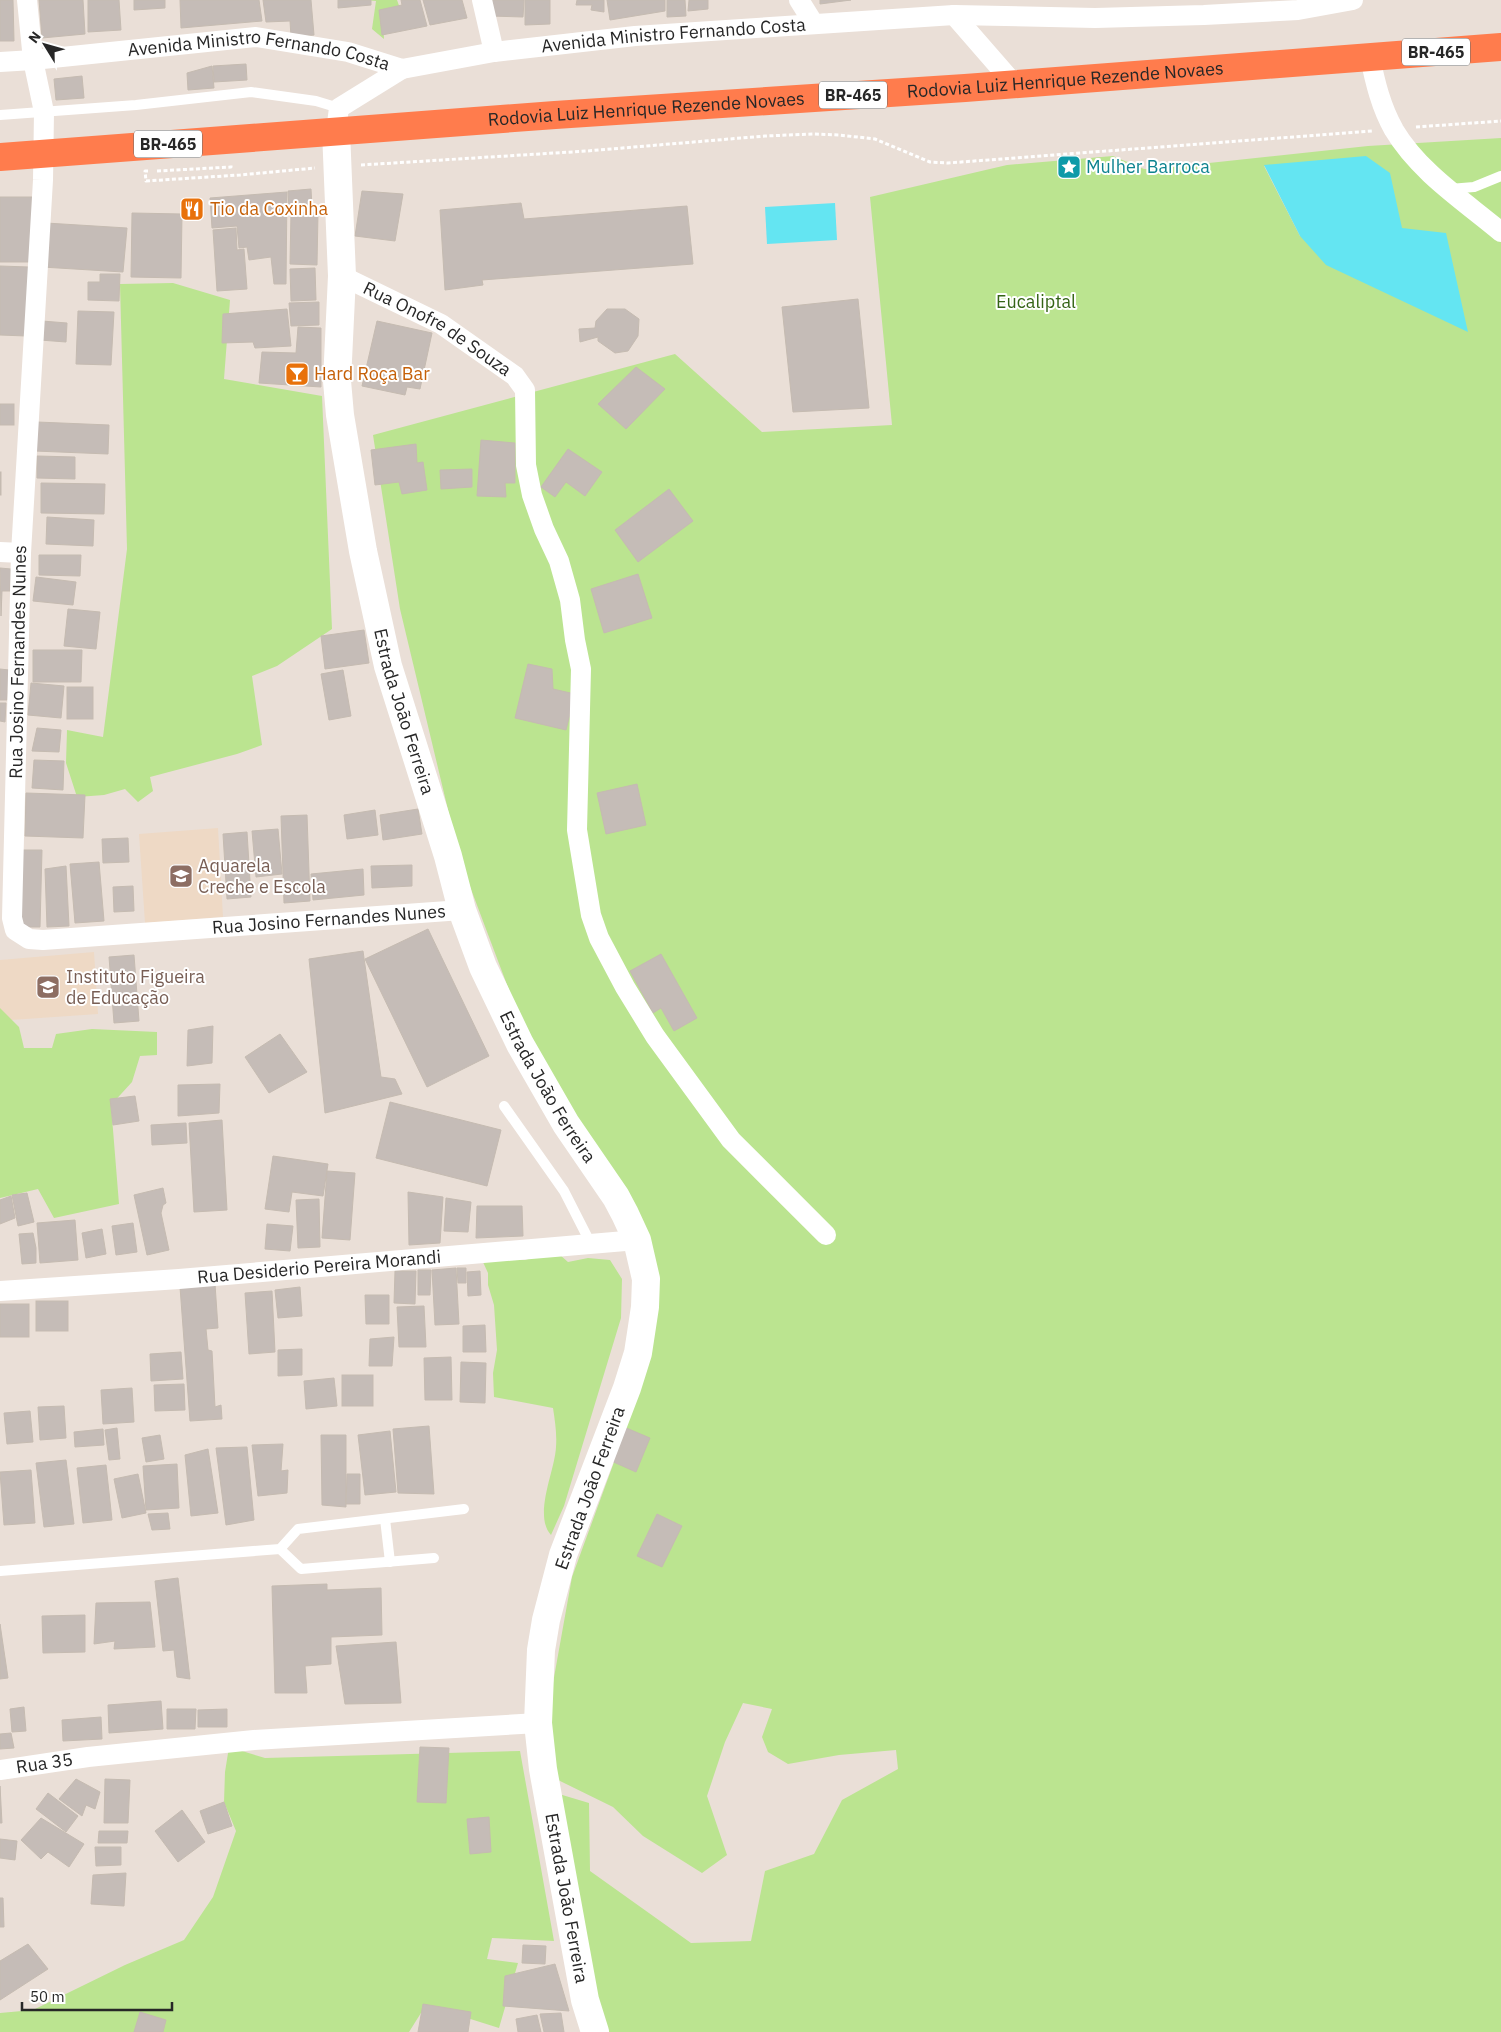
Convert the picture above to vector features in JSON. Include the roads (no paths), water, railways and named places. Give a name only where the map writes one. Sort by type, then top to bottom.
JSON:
[{"type":"highway","name":"Rodovia Luiz Henrique Rezende Novaes","points":[[0,157],[44,154],[337,119],[1014,84],[1501,47]]},
{"type":"street","name":"Rua Josino Fernandes Nunes","points":[[27,0],[33,60],[44,112],[44,154],[21,553],[12,918],[15,930],[22,936],[43,940],[462,910]]},
{"type":"street","points":[[482,0],[494,52]]},
{"type":"street","points":[[799,0],[814,24]]},
{"type":"street","name":"Avenida Ministro Fernando Costa","points":[[0,62],[256,38],[348,52],[402,69],[494,52],[599,39],[954,15],[1095,18],[1298,10],[1353,0]]},
{"type":"street","points":[[954,15],[1014,84]]},
{"type":"street","points":[[1370,57],[1377,91],[1394,130],[1419,163],[1501,232]]},
{"type":"street","points":[[337,119],[402,69]]},
{"type":"street","name":"Estrada João Ferreira","points":[[337,119],[342,276],[337,381],[340,415],[363,551],[388,666],[448,856],[462,910],[483,967],[520,1044],[566,1124],[616,1197],[637,1240],[646,1279],[641,1337],[627,1388],[563,1555],[541,1650],[538,1724],[548,1801],[557,1839],[585,2000],[595,2032]]},
{"type":"street","name":"Rua Onofre de Souza","points":[[342,276],[441,324],[516,376],[525,390],[526,465],[532,495],[544,529],[559,561],[570,600],[581,669],[577,830],[591,915],[599,938],[625,987],[655,1036],[730,1140],[826,1234]]},
{"type":"street","points":[[0,552],[21,553]]},
{"type":"street","name":"Rua Desiderio Pereira Morandi","points":[[0,1291],[189,1278],[637,1240]]},
{"type":"street","name":"Rua 35","points":[[0,1770],[88,1757],[254,1740],[538,1724]]},
{"type":"lane","points":[[0,115],[251,92],[316,101],[337,119]]},
{"type":"lane","points":[[1449,189],[1474,187],[1501,176]]},
{"type":"lane","points":[[504,1106],[564,1190],[591,1244]]},
{"type":"lane","points":[[0,1571],[280,1549],[298,1529],[464,1509]]},
{"type":"lane","points":[[385,1519],[390,1562]]},
{"type":"lane","points":[[280,1549],[300,1569],[434,1558]]},
{"type":"water","points":[[1366,156],[1390,173],[1402,228],[1446,233],[1468,332],[1326,265],[1300,236],[1264,165]]},
{"type":"water","points":[[835,203],[837,240],[767,244],[765,207]]},
{"type":"place","name":"Mulher Barroca","points":[[1069,167]]},
{"type":"place","name":"Tio da Coxinha","points":[[192,209]]},
{"type":"place","name":"Hard Roça Bar","points":[[297,374]]},
{"type":"place","name":"Aquarela Creche e Escola","points":[[181,876]]},
{"type":"place","name":"Instituto Figueira de Educação","points":[[48,987]]},
{"type":"park label","name":"Eucaliptal","points":[[1036,302]]}]
